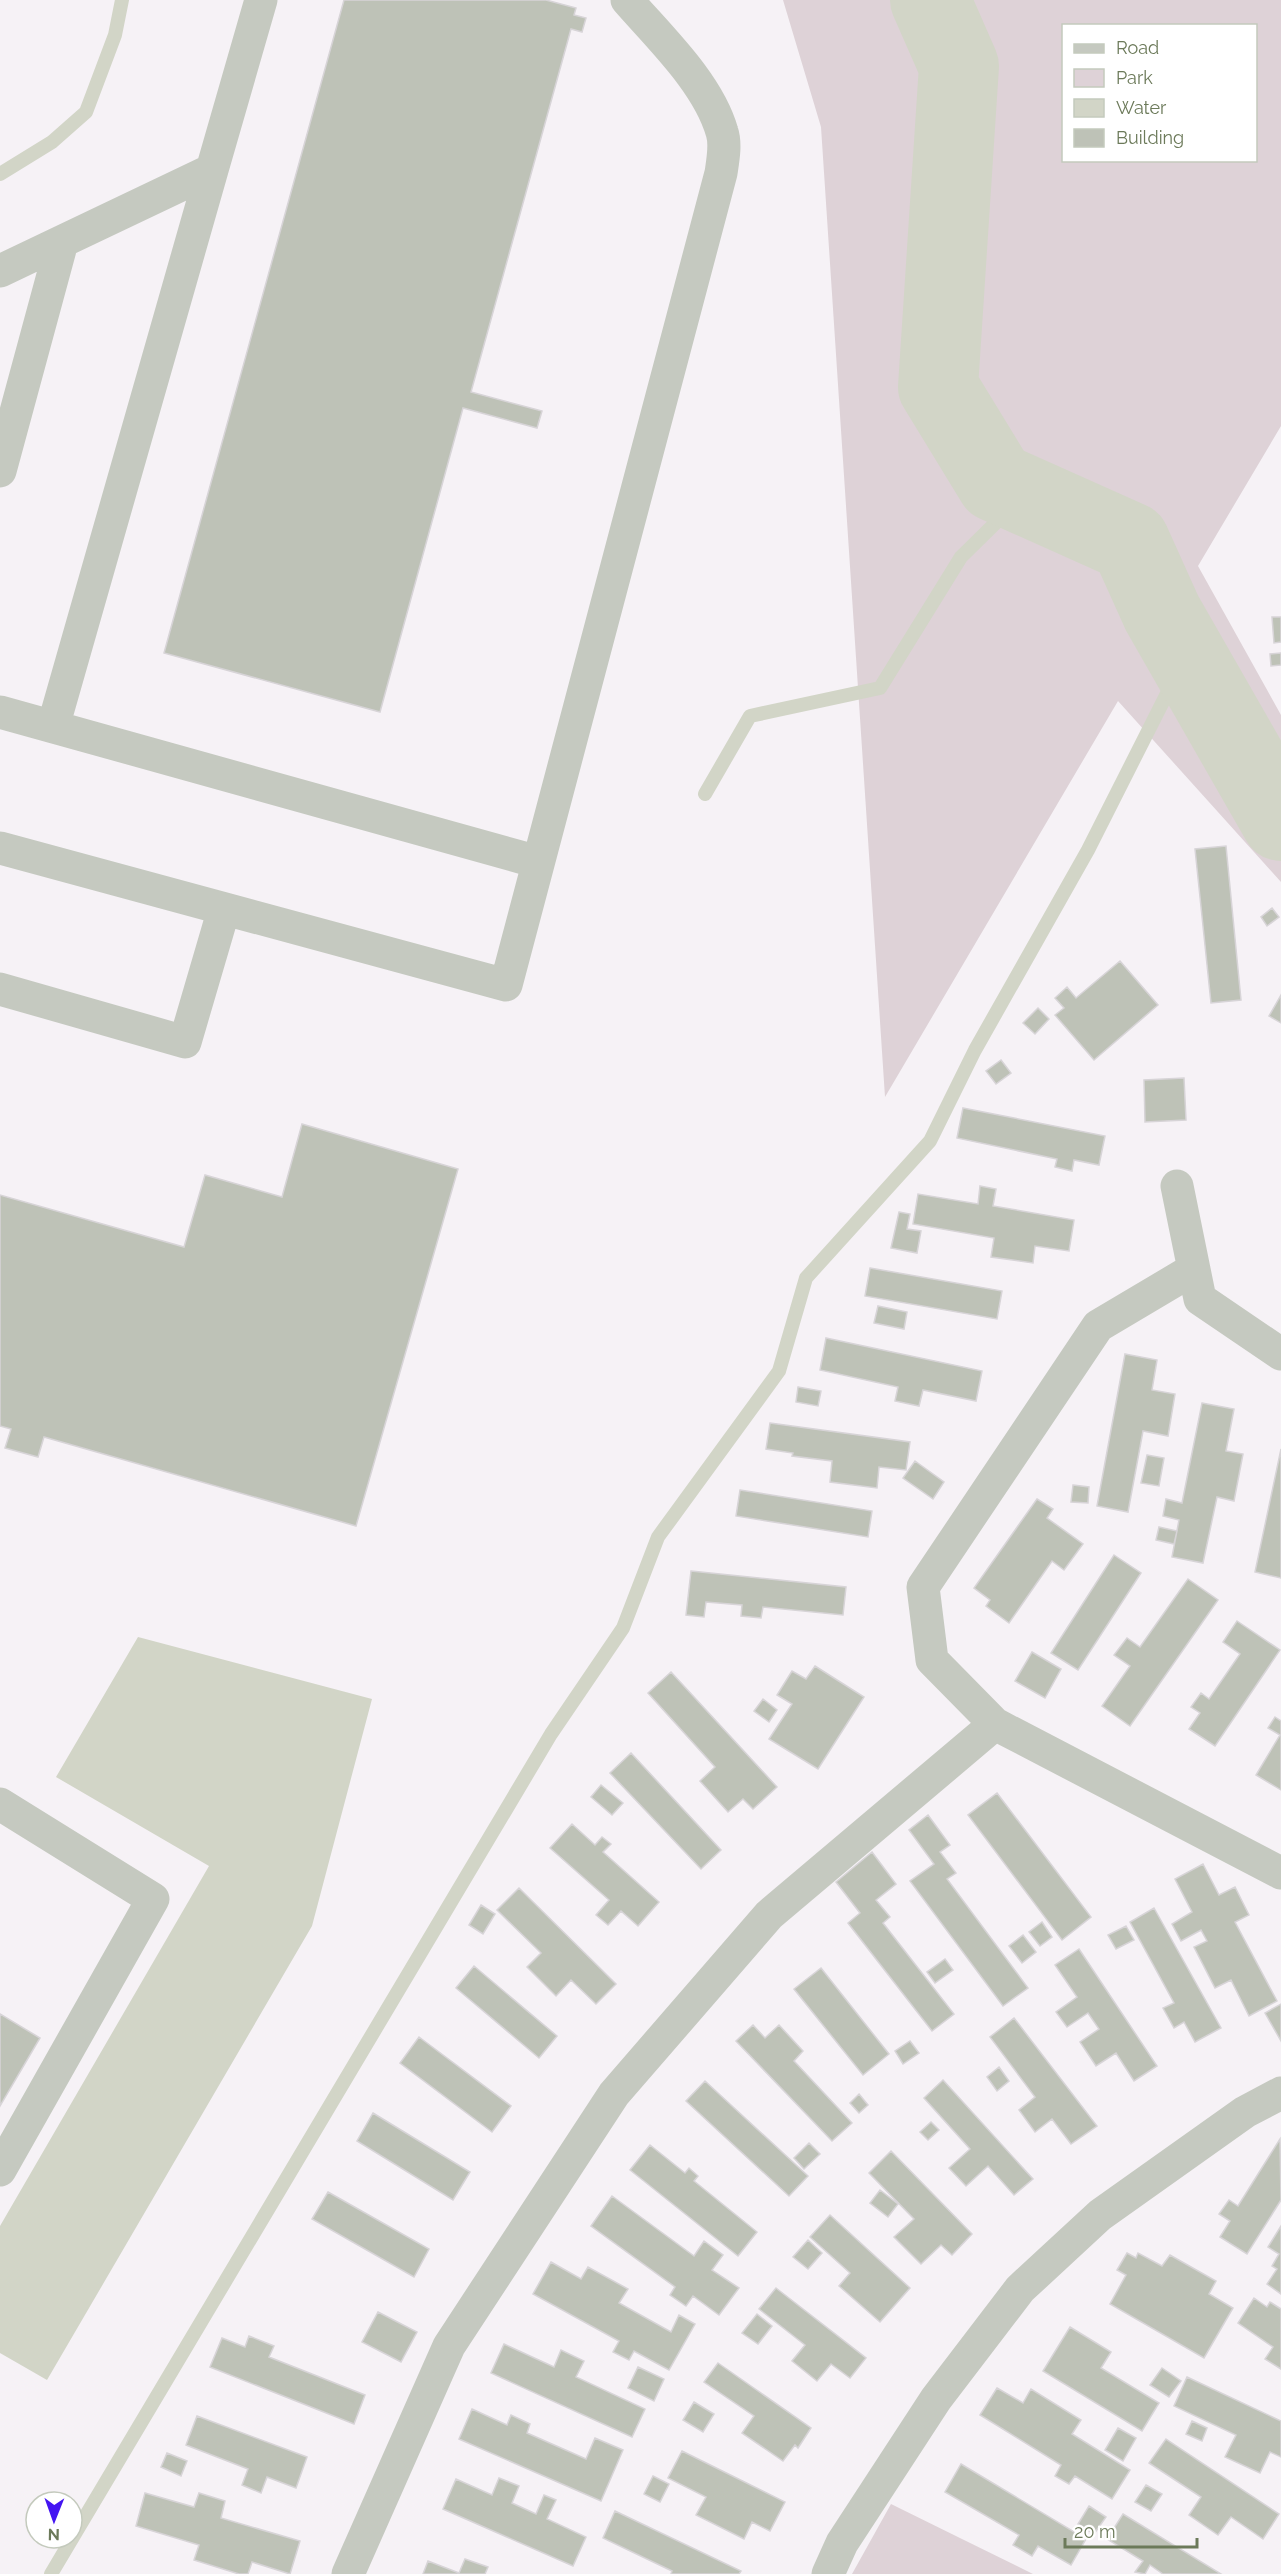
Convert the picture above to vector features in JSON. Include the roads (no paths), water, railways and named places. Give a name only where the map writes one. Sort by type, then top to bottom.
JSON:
[{"type":"lane","points":[[53,727],[261,0]]},
{"type":"lane","points":[[0,848],[506,985],[721,173],[724,153],[723,134],[713,108],[697,83],[627,0]]},
{"type":"lane","points":[[0,271],[212,170]]},
{"type":"lane","points":[[0,471],[62,242]]},
{"type":"lane","points":[[0,712],[538,862]]},
{"type":"lane","points":[[0,990],[185,1042],[224,909]]},
{"type":"lane","points":[[1178,1186],[1200,1299],[1281,1354]]},
{"type":"lane","points":[[1194,1269],[1098,1326],[923,1587],[932,1660],[995,1724],[1281,1873]]},
{"type":"lane","points":[[348,2574],[449,2346],[614,2094],[769,1915],[995,1724]]},
{"type":"lane","points":[[0,1804],[153,1899],[0,2170]]},
{"type":"lane","points":[[828,2574],[842,2543],[936,2399],[1020,2289],[1100,2215],[1245,2112],[1281,2092]]},
{"type":"water","points":[[138,1637],[372,1699],[312,1926],[47,2380],[0,2353],[0,2226],[209,1866],[56,1777]]},
{"type":"waterway","points":[[0,174],[52,142],[86,112],[115,35],[122,0]]},
{"type":"waterway","points":[[930,0],[959,66],[938,387],[996,482],[1130,542],[1162,613],[1281,821]]},
{"type":"waterway","points":[[705,794],[750,716],[880,688],[961,557],[1024,495]]},
{"type":"waterway","points":[[51,2574],[551,1734],[623,1628],[658,1537],[779,1371],[806,1278],[930,1141],[975,1050],[1088,850],[1186,656]]}]
